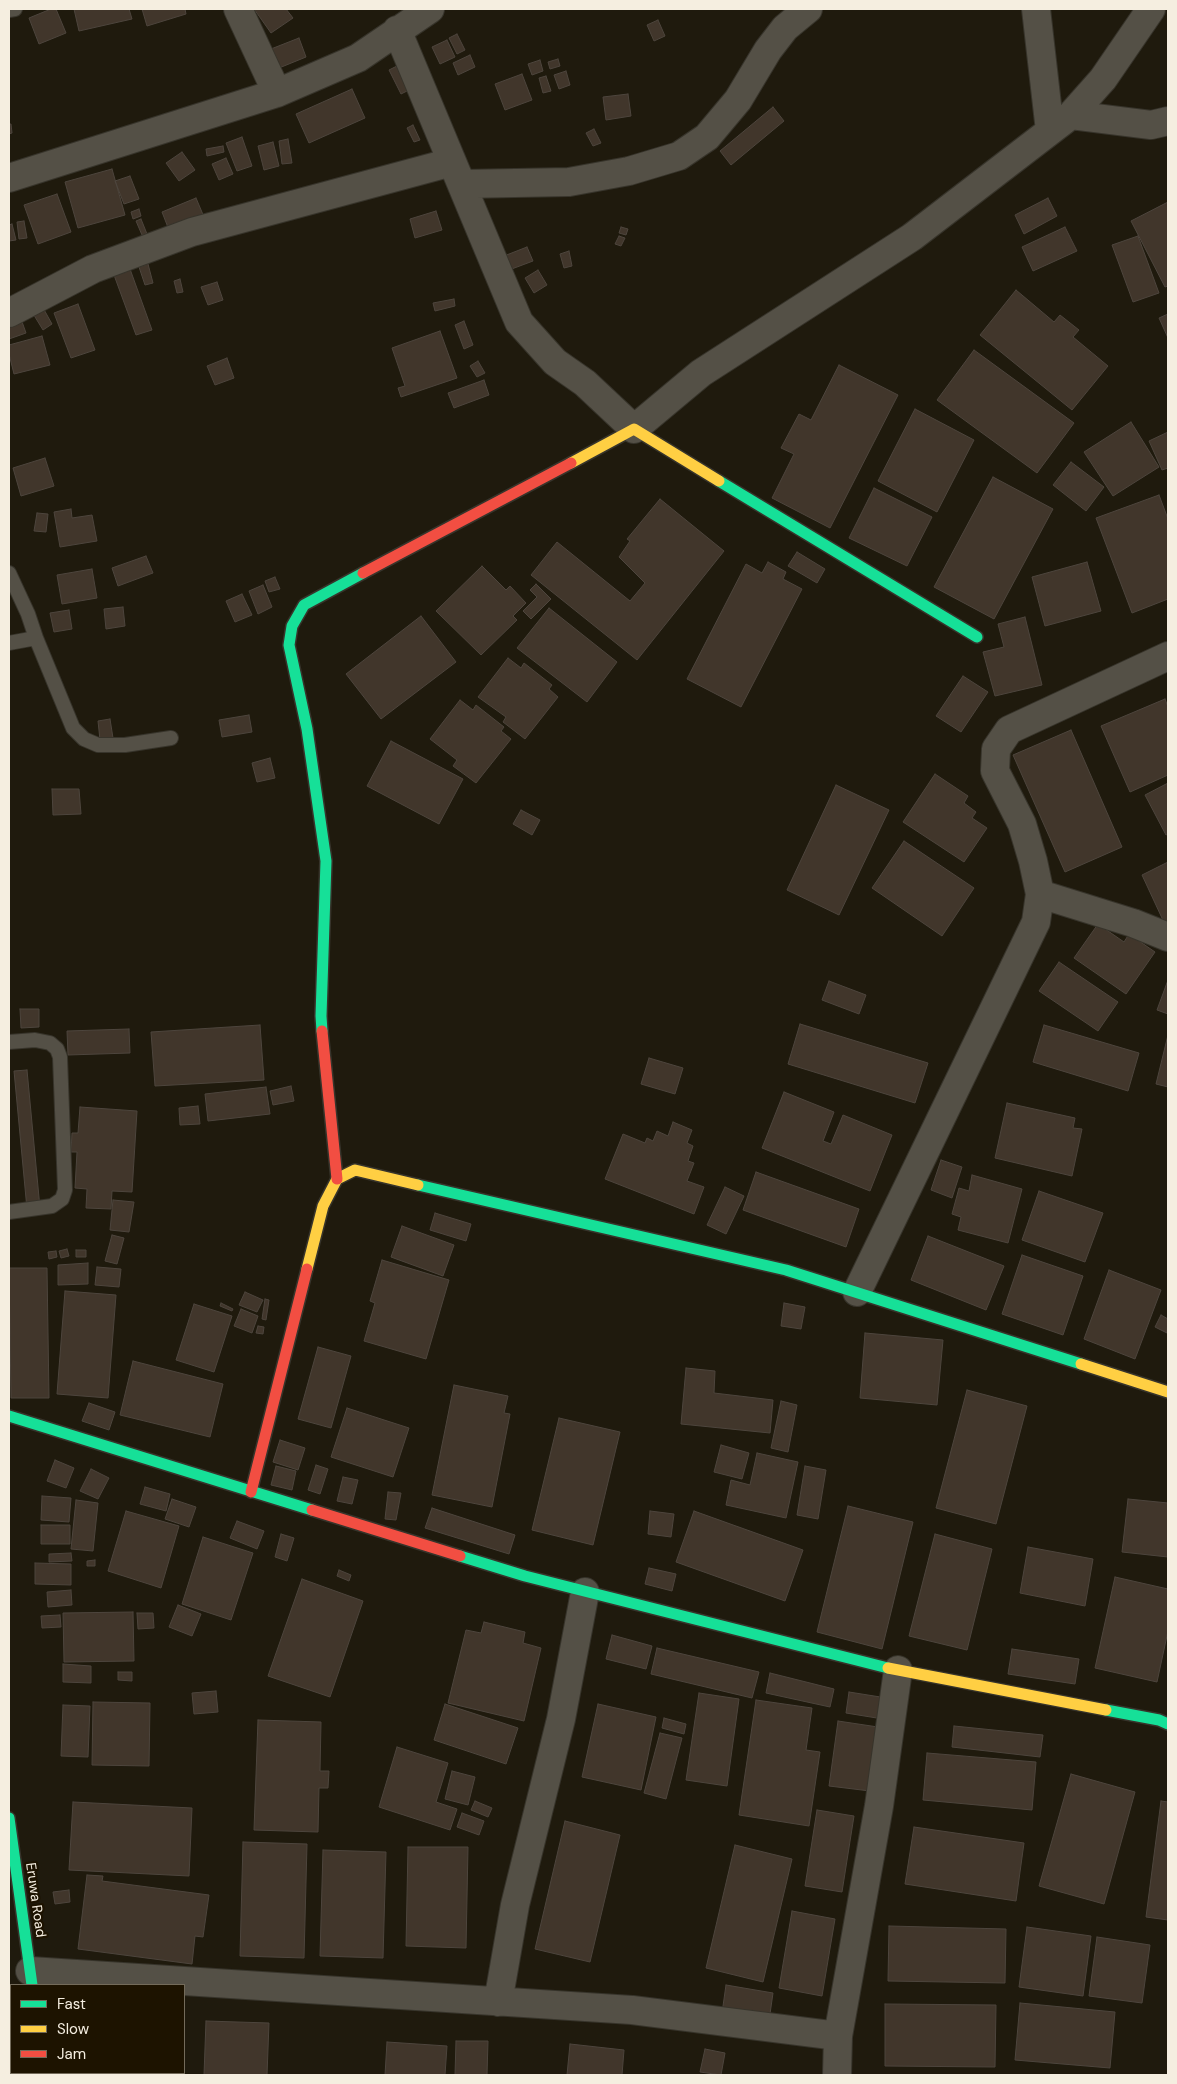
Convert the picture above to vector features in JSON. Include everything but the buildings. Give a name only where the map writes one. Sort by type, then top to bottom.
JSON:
[{"type":"street","points":[[238,9],[277,93]]},
{"type":"street","points":[[9,178],[277,93],[358,58],[430,9]]},
{"type":"street","points":[[9,313],[93,270],[192,232],[457,173],[569,182],[629,171],[679,156],[707,137],[738,100],[768,50],[785,28],[808,9]]},
{"type":"street","points":[[1036,9],[1060,123]]},
{"type":"street","points":[[251,1492],[323,1206],[337,1179],[321,1016],[326,861],[307,728],[289,645],[292,626],[304,604],[634,429],[701,373],[912,237],[1060,123],[1103,79],[1151,9]]},
{"type":"street","points":[[397,30],[519,322],[555,362],[585,383],[634,429],[977,638]]},
{"type":"street","points":[[1060,123],[1150,125],[1168,121]]},
{"type":"street","points":[[857,1292],[1036,922],[1040,894],[1033,861],[1022,824],[995,772],[996,749],[1009,730],[1168,656]]},
{"type":"street","points":[[1040,894],[1133,923],[1168,937]]},
{"type":"street","points":[[337,1179],[355,1170],[786,1270],[1168,1392]]},
{"type":"street","points":[[9,1416],[525,1576],[585,1592],[898,1670],[1159,1720],[1168,1724]]},
{"type":"street","points":[[498,2002],[515,1905],[561,1720],[585,1592]]},
{"type":"street","points":[[837,2075],[838,2036],[879,1806],[898,1670]]},
{"type":"street","name":"Eruwa Road","points":[[9,1818],[31,1978]]},
{"type":"street","points":[[31,1978],[148,1984]]},
{"type":"street","points":[[185,1986],[632,2010],[838,2036]]},
{"type":"lane","points":[[9,10],[15,9]]},
{"type":"lane","points":[[9,573],[28,614],[73,728],[84,739],[98,746],[125,745],[171,738]]},
{"type":"lane","points":[[9,643],[36,638]]},
{"type":"lane","points":[[9,1042],[35,1040],[50,1043],[57,1049],[60,1057],[65,1190],[62,1199],[52,1206],[9,1212]]},
{"type":"traffic: fast","points":[[719,481],[977,637]]},
{"type":"traffic: fast","points":[[322,1031],[326,861],[307,729],[289,645],[292,626],[304,605],[363,573]]},
{"type":"traffic: fast","points":[[418,1185],[786,1270],[1081,1364]]},
{"type":"traffic: fast","points":[[9,1416],[312,1510]]},
{"type":"traffic: fast","points":[[460,1556],[525,1576],[888,1668]]},
{"type":"traffic: fast","points":[[1106,1710],[1159,1720],[1168,1724]]},
{"type":"traffic: fast","points":[[9,1818],[32,1984]]},
{"type":"traffic: slow","points":[[571,463],[634,429],[719,481]]},
{"type":"traffic: slow","points":[[307,1269],[323,1206],[337,1179],[355,1170],[418,1185]]},
{"type":"traffic: slow","points":[[1081,1364],[1168,1392]]},
{"type":"traffic: slow","points":[[888,1668],[1106,1710]]},
{"type":"traffic: jam","points":[[363,573],[571,463]]},
{"type":"traffic: jam","points":[[322,1031],[337,1179]]},
{"type":"traffic: jam","points":[[251,1492],[307,1269]]},
{"type":"traffic: jam","points":[[312,1510],[460,1556]]}]
